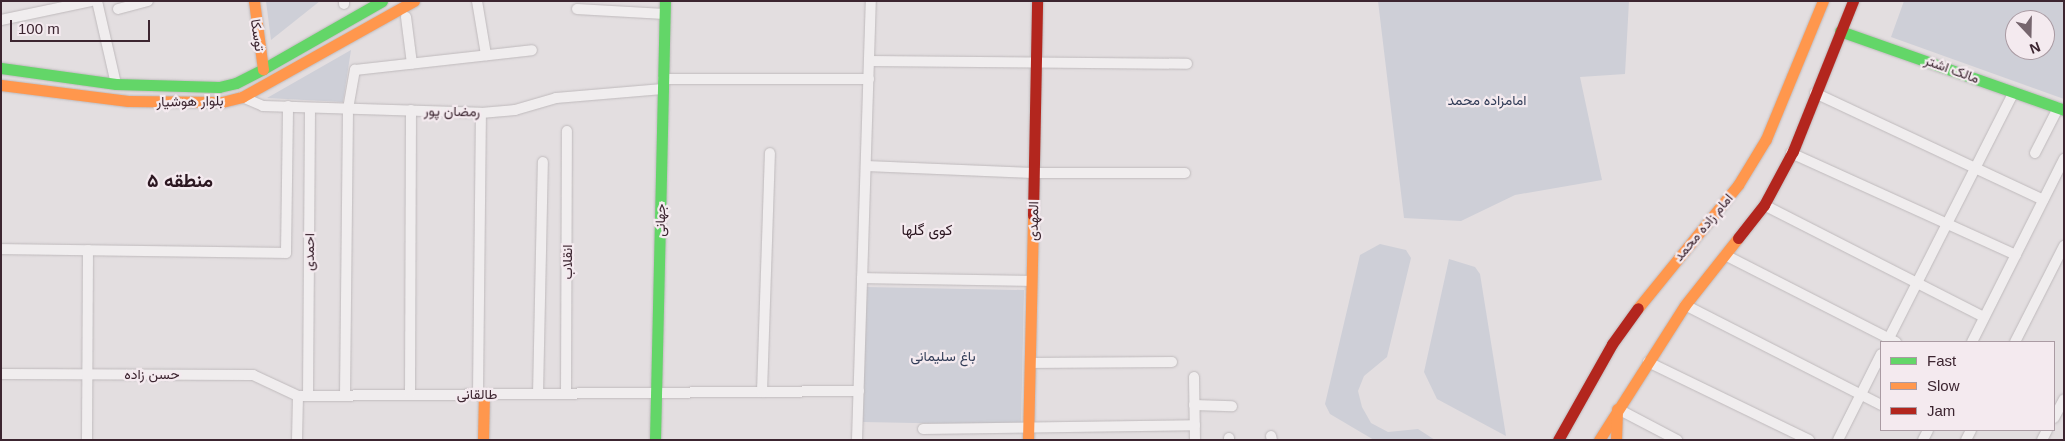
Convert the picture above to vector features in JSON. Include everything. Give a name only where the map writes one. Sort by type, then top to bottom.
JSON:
[{"type":"street","points":[[1,20],[91,1]]},
{"type":"street","points":[[97,1],[116,84]]},
{"type":"street","points":[[118,8],[148,1]]},
{"type":"street","name":"توسکا","points":[[254,1],[263,69]]},
{"type":"street","name":"بلوار هوشیار","points":[[1,68],[116,84],[219,87],[236,83],[263,69],[382,1]]},
{"type":"street","name":"بلوار هوشیار","points":[[1,85],[128,101],[222,102],[242,98],[414,1]]},
{"type":"street","points":[[478,1],[486,55]]},
{"type":"street","name":"جهانی","points":[[655,440],[665,1]]},
{"type":"street","points":[[857,440],[871,1]]},
{"type":"street","name":"المهدی","points":[[1028,434],[1037,1]]},
{"type":"street","name":"امام زاده محمد","points":[[1558,440],[1612,344],[1654,286],[1738,186],[1766,139],[1823,1]]},
{"type":"street","points":[[1599,440],[1685,305],[1764,205],[1792,153],[1853,1]]},
{"type":"street","points":[[577,9],[664,14]]},
{"type":"street","points":[[406,17],[412,64]]},
{"type":"street","name":"مالک اشتر","points":[[1840,31],[2061,109]]},
{"type":"street","points":[[345,396],[348,110],[356,70],[532,50]]},
{"type":"street","points":[[869,61],[1187,64]]},
{"type":"street","name":"رمضان پور","points":[[242,98],[263,106],[481,113],[515,110],[556,98],[663,84],[868,79]]},
{"type":"street","points":[[1725,255],[1891,341],[1918,282],[2014,92]]},
{"type":"street","points":[[1815,94],[1976,167],[2043,200]]},
{"type":"street","points":[[1,249],[286,253],[288,106]]},
{"type":"street","name":"احمدی","points":[[297,440],[303,396],[310,108]]},
{"type":"street","points":[[2035,153],[2061,109]]},
{"type":"street","points":[[410,395],[411,110]]},
{"type":"street","points":[[481,113],[481,394],[484,440]]},
{"type":"street","name":"انقلاب","points":[[566,394],[567,131]]},
{"type":"street","points":[[762,392],[770,153]]},
{"type":"street","points":[[1792,153],[2016,255]]},
{"type":"street","points":[[1972,341],[2064,159]]},
{"type":"street","points":[[538,394],[543,162]]},
{"type":"street","points":[[866,166],[1034,172],[1185,173]]},
{"type":"street","points":[[1764,205],[1984,317]]},
{"type":"street","points":[[2016,341],[2064,246]]},
{"type":"street","points":[[87,440],[88,250]]},
{"type":"street","points":[[862,278],[1031,281]]},
{"type":"street","points":[[1685,305],[1880,404]]},
{"type":"street","points":[[1838,440],[1880,356]]},
{"type":"street","points":[[1030,363],[1172,362]]},
{"type":"street","points":[[1648,362],[1809,440]]},
{"type":"street","name":"حسن زاده","points":[[1,374],[253,375],[303,396]]},
{"type":"street","points":[[1194,377],[1195,440]]},
{"type":"street","name":"طالقانی","points":[[303,396],[859,392]]},
{"type":"street","points":[[2055,416],[2064,398]]},
{"type":"street","points":[[1194,405],[1232,406]]},
{"type":"street","points":[[1616,440],[1618,409]]},
{"type":"street","points":[[1618,409],[1677,440]]},
{"type":"street","points":[[923,429],[1028,434],[1194,425]]},
{"type":"green space","points":[[266,1],[320,1],[271,40]]},
{"type":"green space","name":"امامزاده محمد","points":[[1378,1],[1629,1],[1625,74],[1580,77],[1602,180],[1515,195],[1461,221],[1404,218]]},
{"type":"green space","points":[[1904,1],[2064,1],[2064,99],[1891,37]]},
{"type":"green space","points":[[351,50],[343,102],[267,98]]},
{"type":"green space","points":[[1380,244],[1406,250],[1411,258],[1387,357],[1364,376],[1358,391],[1362,407],[1371,423],[1388,432],[1418,429],[1435,440],[1374,440],[1330,414],[1325,404],[1360,255]]},
{"type":"green space","points":[[1449,259],[1475,267],[1480,274],[1506,436],[1437,399],[1424,372]]},
{"type":"green space","name":"باغ سلیمانی","points":[[866,287],[1024,290],[1021,425],[863,422]]},
{"type":"traffic: fast","points":[[1,68],[116,84],[219,87],[236,83],[263,69],[382,1]]},
{"type":"traffic: fast","points":[[655,440],[665,1]]},
{"type":"traffic: fast","points":[[1840,31],[2064,110]]},
{"type":"traffic: slow","points":[[254,1],[263,69]]},
{"type":"traffic: slow","points":[[1,85],[128,101],[222,102],[242,97],[414,1]]},
{"type":"traffic: slow","points":[[1638,308],[1738,185],[1766,139],[1823,1]]},
{"type":"traffic: slow","points":[[1028,440],[1033,215]]},
{"type":"traffic: slow","points":[[1599,440],[1685,305],[1738,238]]},
{"type":"traffic: slow","points":[[483,440],[484,394]]},
{"type":"traffic: slow","points":[[1616,440],[1617,409]]},
{"type":"traffic: jam","points":[[1033,215],[1037,1]]},
{"type":"traffic: jam","points":[[1738,238],[1764,205],[1793,151],[1853,1]]},
{"type":"traffic: jam","points":[[1558,440],[1612,344],[1638,308]]},
{"type":"district","name":"منطقه ۵","points":[[180,181]]},
{"type":"district","name":"کوی گلها","points":[[927,230]]}]
